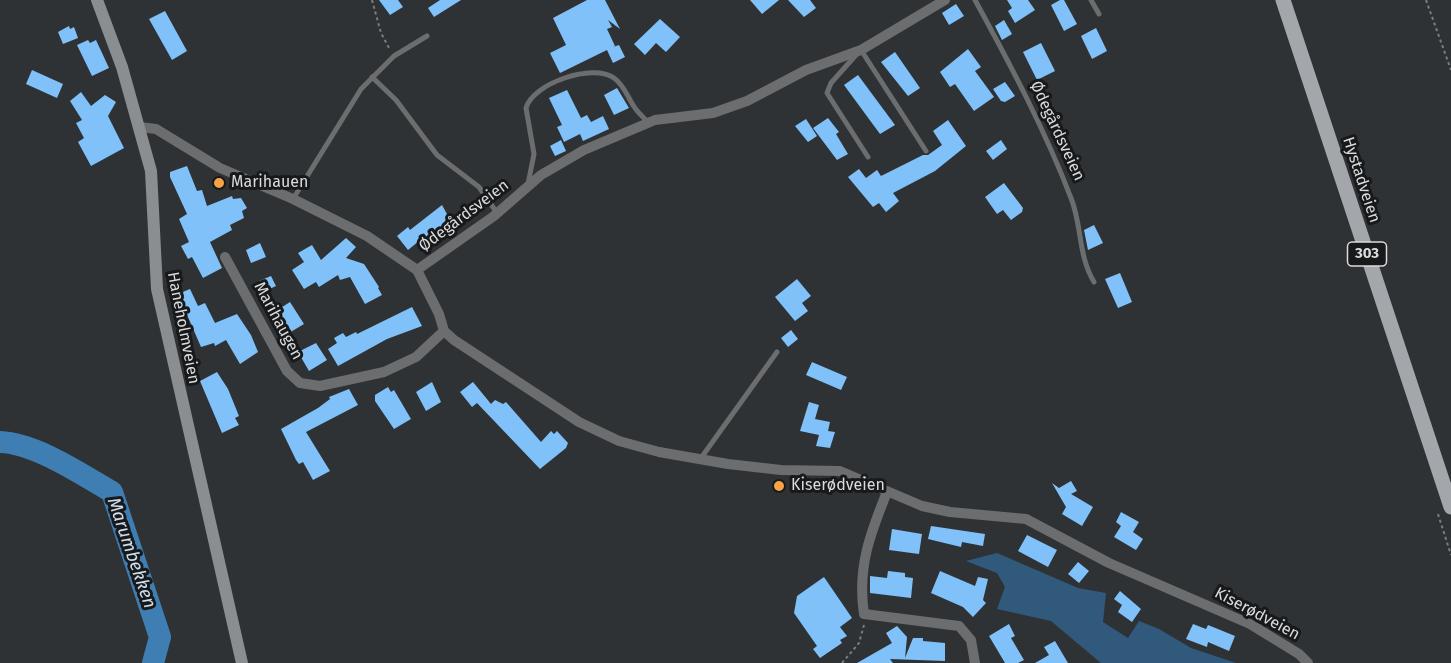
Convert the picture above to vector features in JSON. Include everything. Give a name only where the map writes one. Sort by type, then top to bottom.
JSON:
[{"type":"main road","name":"Haneholmveien","points":[[96,0],[122,67],[140,127],[154,189],[155,278],[164,328],[242,663]]},
{"type":"main road","name":"Hystadveien","points":[[1283,0],[1451,507]]},
{"type":"street","name":"Ødegårdsveien","points":[[417,270],[497,213],[558,164],[649,123],[730,108],[796,75],[860,50],[945,0]]},
{"type":"street","points":[[140,127],[156,129],[219,168],[293,199],[367,236],[417,270],[439,314],[444,331]]},
{"type":"street","name":"Marihaugen","points":[[225,257],[287,371],[300,382],[320,386],[384,372],[416,357],[444,331]]},
{"type":"street","name":"Kiserødveien","points":[[444,331],[499,372],[579,422],[619,441],[659,453],[700,460],[781,470],[840,471],[887,492],[950,513],[990,514],[1026,519],[1109,562],[1250,624],[1299,654],[1308,663]]},
{"type":"street","points":[[887,492],[861,569],[860,584],[864,614],[959,626],[971,640],[975,663]]},
{"type":"lane","name":"Ødegårdsveien","points":[[975,0],[1056,159],[1076,212],[1082,254],[1094,282]]},
{"type":"lane","points":[[1091,0],[1099,14]]},
{"type":"lane","points":[[293,199],[361,89],[394,56],[427,36]]},
{"type":"lane","points":[[860,50],[926,151]]},
{"type":"lane","name":"Ødegårdsveien","points":[[860,50],[831,83],[827,93],[868,157]]},
{"type":"lane","name":"Ødegårdsveien","points":[[528,186],[534,154],[526,108],[528,101],[537,91],[586,73],[602,73],[619,82],[633,105],[649,123]]},
{"type":"lane","points":[[372,77],[396,100],[437,155],[479,187],[497,213]]},
{"type":"lane","points":[[700,460],[777,352]]},
{"type":"path","points":[[372,0],[381,33],[394,56]]},
{"type":"path","points":[[1426,0],[1451,70]]},
{"type":"path","points":[[842,663],[860,643],[864,614]]},
{"type":"shaded area","points":[[997,553],[1078,588],[1106,593],[1103,622],[1128,638],[1139,621],[1159,629],[1191,648],[1236,663],[1101,663],[1051,621],[997,609],[1005,587],[997,573],[966,561]]},
{"type":"building","points":[[379,0],[398,0],[403,7],[390,15]]},
{"type":"building","points":[[440,0],[461,0],[434,17],[428,8]]},
{"type":"building","points":[[587,0],[605,0],[620,29],[608,20],[612,27],[607,29],[615,46],[613,47],[619,45],[625,57],[613,63],[607,50],[560,73],[550,53],[566,45],[553,18]]},
{"type":"building","points":[[750,0],[779,0],[762,14]]},
{"type":"building","points":[[788,0],[810,0],[816,8],[804,17]]},
{"type":"building","points":[[1007,0],[1028,0],[1035,10],[1015,23],[1008,11],[1012,8]]},
{"type":"building","points":[[1064,0],[1077,24],[1064,31],[1051,5]]},
{"type":"building","points":[[956,4],[964,16],[949,25],[942,13]]},
{"type":"building","points":[[165,11],[187,51],[172,60],[149,19]]},
{"type":"building","points":[[660,19],[680,37],[666,52],[656,43],[645,55],[634,44]]},
{"type":"building","points":[[1004,20],[1012,34],[1002,40],[995,26]]},
{"type":"building","points":[[69,26],[70,29],[74,27],[78,38],[63,44],[58,32]]},
{"type":"building","points":[[1096,28],[1107,51],[1092,59],[1081,36]]},
{"type":"building","points":[[88,40],[90,43],[96,40],[109,68],[92,76],[77,45]]},
{"type":"building","points":[[1041,43],[1055,71],[1037,80],[1023,52]]},
{"type":"building","points":[[968,49],[981,67],[975,71],[994,97],[974,111],[955,84],[950,87],[940,72]]},
{"type":"building","points":[[895,52],[920,88],[908,96],[881,62]]},
{"type":"building","points":[[32,70],[63,84],[57,98],[26,84]]},
{"type":"building","points":[[858,75],[895,125],[880,134],[844,85]]},
{"type":"building","points":[[1005,82],[1015,96],[1005,102],[1001,101],[993,89]]},
{"type":"building","points":[[617,88],[629,108],[614,115],[604,95]]},
{"type":"building","points":[[567,90],[581,118],[587,115],[591,122],[603,116],[609,129],[583,141],[580,134],[564,142],[557,127],[562,125],[549,98]]},
{"type":"building","points":[[81,92],[91,106],[105,95],[116,102],[108,116],[124,148],[91,166],[78,142],[84,138],[76,123],[82,120],[70,101]]},
{"type":"building","points":[[828,118],[839,132],[836,134],[848,154],[837,160],[813,128]]},
{"type":"building","points":[[806,119],[817,136],[808,142],[795,126]]},
{"type":"building","points":[[948,120],[966,146],[935,171],[893,193],[899,201],[886,212],[879,203],[873,207],[848,177],[859,169],[866,178],[877,170],[881,176],[923,155],[928,155],[942,145],[933,131]]},
{"type":"building","points":[[561,140],[566,151],[555,156],[550,146]]},
{"type":"building","points":[[1001,140],[1007,149],[993,160],[986,151]]},
{"type":"building","points":[[187,166],[197,191],[202,190],[207,206],[232,196],[233,199],[241,198],[247,208],[242,211],[244,218],[230,225],[232,230],[210,242],[222,268],[203,278],[192,257],[188,259],[181,246],[189,242],[179,219],[187,214],[170,177],[170,172]]},
{"type":"building","points":[[1004,183],[1023,208],[1022,212],[1011,220],[1003,210],[997,214],[985,197]]},
{"type":"building","points":[[442,205],[453,225],[429,243],[424,237],[408,250],[397,236],[408,227],[410,230]]},
{"type":"building","points":[[1094,225],[1103,243],[1088,250],[1084,230]]},
{"type":"building","points":[[346,238],[356,247],[346,258],[364,264],[382,295],[365,304],[350,277],[340,280],[338,275],[319,287],[316,282],[304,289],[292,270],[304,262],[298,253],[312,245],[321,260]]},
{"type":"building","points":[[260,243],[266,257],[251,263],[246,250]]},
{"type":"building","points":[[1120,273],[1132,302],[1118,308],[1105,279]]},
{"type":"building","points":[[271,276],[276,286],[263,292],[259,281]]},
{"type":"building","points":[[797,279],[811,296],[802,303],[808,311],[795,321],[775,297]]},
{"type":"building","points":[[190,289],[198,306],[205,303],[215,323],[237,314],[251,335],[258,352],[240,364],[226,340],[215,346],[214,343],[201,347],[178,294]]},
{"type":"building","points":[[290,302],[304,324],[289,333],[276,311]]},
{"type":"building","points":[[412,307],[422,326],[387,339],[338,366],[328,349],[337,343],[334,338],[343,333],[346,337],[356,332],[357,334]]},
{"type":"building","points":[[791,330],[798,339],[788,347],[781,338]]},
{"type":"building","points":[[316,343],[327,360],[309,371],[298,352]]},
{"type":"building","points":[[812,362],[847,377],[841,390],[806,375]]},
{"type":"building","points":[[217,372],[228,389],[239,416],[235,418],[239,425],[222,433],[200,381]]},
{"type":"building","points":[[432,382],[441,402],[426,411],[416,392]]},
{"type":"building","points":[[473,382],[491,404],[495,400],[503,404],[506,402],[541,442],[551,431],[554,434],[557,431],[568,443],[566,448],[540,469],[477,403],[472,407],[460,392]]},
{"type":"building","points":[[388,387],[391,392],[394,390],[411,419],[394,429],[375,401],[375,395]]},
{"type":"building","points":[[349,389],[358,405],[306,432],[330,471],[313,480],[303,462],[299,464],[296,460],[281,429],[318,408],[330,399],[329,397]]},
{"type":"building","points":[[809,402],[819,405],[815,419],[830,422],[828,431],[835,432],[830,448],[816,446],[819,435],[800,431]]},
{"type":"building","points":[[1071,481],[1077,491],[1071,494],[1093,507],[1082,526],[1062,514],[1066,507],[1052,483],[1059,488]]},
{"type":"building","points":[[1121,512],[1139,522],[1133,532],[1143,539],[1136,550],[1114,537],[1121,526],[1116,522]]},
{"type":"building","points":[[931,526],[985,534],[983,546],[962,542],[961,547],[928,539]]},
{"type":"building","points":[[892,529],[922,534],[919,554],[889,550]]},
{"type":"building","points":[[1027,535],[1057,550],[1048,567],[1018,551]]},
{"type":"building","points":[[1078,562],[1089,571],[1079,583],[1068,574]]},
{"type":"building","points":[[888,571],[905,573],[905,577],[913,578],[911,598],[870,593],[870,576],[887,578]]},
{"type":"building","points":[[940,571],[975,586],[978,577],[988,579],[983,600],[986,603],[973,617],[963,607],[931,593]]},
{"type":"building","points":[[824,577],[852,618],[840,627],[847,636],[840,640],[842,643],[820,658],[813,649],[817,646],[794,613],[797,596]]},
{"type":"building","points":[[1120,591],[1141,609],[1132,622],[1118,612],[1122,605],[1114,599]]},
{"type":"building","points":[[1009,624],[1015,636],[1011,638],[1024,660],[1018,663],[1005,663],[989,636]]},
{"type":"building","points":[[1193,624],[1206,629],[1208,625],[1235,636],[1229,651],[1208,642],[1207,647],[1186,639]]},
{"type":"building","points":[[897,626],[907,637],[905,658],[913,638],[923,638],[923,641],[945,643],[945,661],[890,659],[893,663],[857,663],[892,643],[886,633]]},
{"type":"building","points":[[1055,641],[1068,663],[1035,663],[1049,655],[1044,647]]},
{"type":"waterway","name":"Marumbekken","points":[[0,442],[14,444],[43,454],[112,492],[160,637],[153,663]]},
{"type":"place","name":"Marihauen","points":[[219,183]]},
{"type":"place","name":"Kiserødveien","points":[[779,486]]}]
